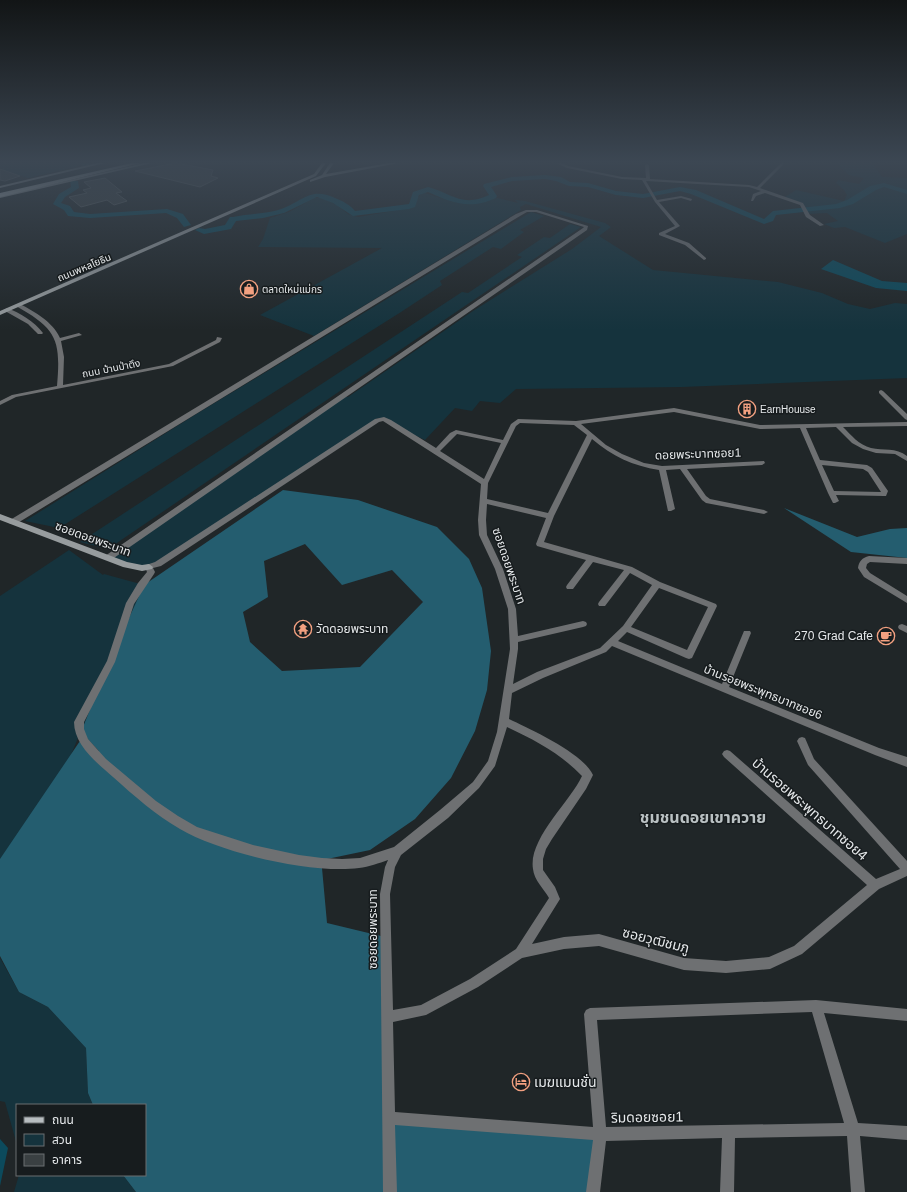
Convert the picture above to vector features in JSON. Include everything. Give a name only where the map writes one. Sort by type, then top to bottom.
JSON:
[{"type":"main road","name":"ถนนพหลโยธิน","points":[[0,313],[217,219]]},
{"type":"main road","name":"ซอยดอยพระบาท","points":[[0,518],[135,567],[149,567]]},
{"type":"street","points":[[13,522],[512,219]]},
{"type":"street","points":[[108,558],[585,229],[586,226],[561,219]]},
{"type":"street","points":[[672,219],[678,226],[661,234],[687,244],[704,259]]},
{"type":"street","points":[[812,219],[822,225]]},
{"type":"street","points":[[18,305],[46,324],[58,340],[61,361],[60,387]]},
{"type":"street","points":[[6,310],[24,319],[40,333]]},
{"type":"street","points":[[58,340],[79,335]]},
{"type":"street","name":"ถนน บ้านป่าตึง","points":[[0,403],[14,396],[171,365],[218,341],[219,338]]},
{"type":"street","points":[[881,392],[907,418]]},
{"type":"street","points":[[397,851],[360,863],[328,864],[285,858],[222,841],[193,831],[102,762],[82,738],[78,728],[79,722],[111,662],[130,603],[141,585],[150,576],[151,572],[149,567],[158,564],[378,420],[384,419],[389,421],[485,483],[513,425],[518,421],[576,424],[646,412],[674,410],[742,425],[760,427],[907,424]]},
{"type":"street","name":"ดอยพระบาทซอย1","points":[[576,424],[590,436],[630,460],[644,465],[662,468],[762,463]]},
{"type":"street","points":[[802,426],[835,501]]},
{"type":"street","points":[[838,426],[863,448],[898,452],[907,458]]},
{"type":"street","points":[[436,452],[452,434],[456,432],[504,442]]},
{"type":"street","points":[[590,436],[550,516],[540,544],[629,569],[657,584],[713,606],[689,655],[626,628]]},
{"type":"street","points":[[818,462],[864,466],[870,470],[885,491],[884,494],[876,495],[832,493]]},
{"type":"street","points":[[682,467],[704,498],[708,501],[764,512]]},
{"type":"street","points":[[662,468],[671,509]]},
{"type":"street","name":"ซอยดอยพระบาท","points":[[390,1192],[385,894],[390,867],[397,851],[444,814],[476,785],[492,763],[504,721],[509,690],[514,649],[512,609],[499,569],[483,535],[482,520],[485,483]]},
{"type":"street","points":[[484,501],[550,516]]},
{"type":"street","points":[[570,587],[591,559]]},
{"type":"street","points":[[907,561],[868,559],[863,562],[862,568],[867,575],[907,600]]},
{"type":"street","points":[[602,604],[629,569]]},
{"type":"street","points":[[509,690],[540,675],[603,650],[626,628],[657,584]]},
{"type":"street","points":[[513,640],[583,624]]},
{"type":"street","points":[[724,689],[747,633]]},
{"type":"street","name":"บ้านรอยพระพุทธบาทซอย6","points":[[611,642],[878,752],[907,762]]},
{"type":"street","points":[[504,721],[555,746],[578,763],[588,775],[585,786],[557,821],[536,856],[538,871],[552,889],[555,898],[520,953]]},
{"type":"street","points":[[802,740],[811,762],[907,870]]},
{"type":"street","name":"บ้านรอยพระพุทธบาทซอย4","points":[[727,754],[875,885]]},
{"type":"street","name":"ซอยวุฒิชมภู","points":[[387,1017],[422,1011],[474,984],[520,953],[564,943],[599,940],[684,964],[726,967],[770,963],[798,950],[875,885],[907,870]]},
{"type":"street","points":[[593,1192],[600,1134],[590,1014],[816,1006],[907,1015]]},
{"type":"street","points":[[816,1006],[852,1129],[858,1192]]},
{"type":"street","name":"ริมดอยซอย1","points":[[389,1118],[600,1134],[852,1129],[907,1133]]},
{"type":"street","points":[[726,1192],[729,1132]]},
{"type":"green space","points":[[270,219],[507,219],[314,336],[260,315],[382,248],[258,247],[263,239]]},
{"type":"green space","points":[[520,219],[539,219],[520,230],[524,232],[501,249],[493,247],[440,281],[442,285],[401,312],[59,528],[25,521],[198,413]]},
{"type":"green space","points":[[574,219],[589,219],[605,223],[611,227],[599,236],[653,270],[778,282],[822,293],[848,304],[870,309],[895,303],[907,304],[907,378],[682,387],[516,389],[500,403],[480,401],[472,411],[455,408],[425,440],[378,418],[149,567],[108,558],[343,396],[348,397],[473,311],[572,249],[601,227]]},
{"type":"green space","points":[[835,219],[907,219],[907,234],[885,243],[845,227],[834,228],[824,224],[838,221]]},
{"type":"green space","points":[[570,224],[581,227],[108,549],[80,542],[462,292],[468,293],[522,257],[517,255],[544,237],[550,238]]},
{"type":"green space","points":[[69,550],[103,575],[104,574],[144,585],[109,662],[62,777],[0,869],[0,596]]},
{"type":"green space","points":[[0,958],[19,992],[48,1007],[86,1048],[88,1093],[93,1104],[16,1104],[16,1141],[5,1102],[0,1101]]},
{"type":"green space","points":[[19,1176],[124,1176],[136,1192],[14,1192]]},
{"type":"shaded area","points":[[833,260],[882,281],[907,283],[907,291],[876,288],[821,269]]},
{"type":"shaded area","points":[[283,490],[358,500],[437,527],[469,559],[482,588],[491,651],[487,690],[475,731],[451,778],[415,819],[370,850],[308,863],[322,868],[327,923],[385,937],[389,1118],[600,1134],[593,1192],[136,1192],[124,1176],[146,1176],[146,1104],[93,1104],[88,1093],[86,1048],[48,1007],[19,992],[0,956],[0,859],[82,738],[99,751],[81,732],[109,662],[144,585]],"holes":[[[305,544],[342,585],[392,570],[423,602],[360,667],[282,671],[250,642],[243,612],[268,597],[264,561]]]},
{"type":"shaded area","points":[[784,508],[857,537],[890,529],[907,528],[907,558],[851,552]]},
{"type":"shaded area","points":[[0,1139],[8,1148],[0,1186]]},
{"type":"waterway","points":[[182,219],[187,225]]},
{"type":"waterway","points":[[199,230],[204,232],[228,227],[233,219],[237,219]]},
{"type":"waterway","points":[[756,219],[764,222],[770,219]]},
{"type":"place","name":"ตลาดใหม่แม่กร","points":[[249,289]]},
{"type":"place","name":"EarnHouuse","points":[[747,409]]},
{"type":"place","name":"วัดดอยพระบาท","points":[[303,629]]},
{"type":"place","name":"270 Grad Cafe","points":[[886,636]]},
{"type":"place","name":"เมฆแมนชั่น","points":[[521,1082]]},
{"type":"district","name":"ชุมชนดอยเขาควาย","points":[[703,817]]}]
